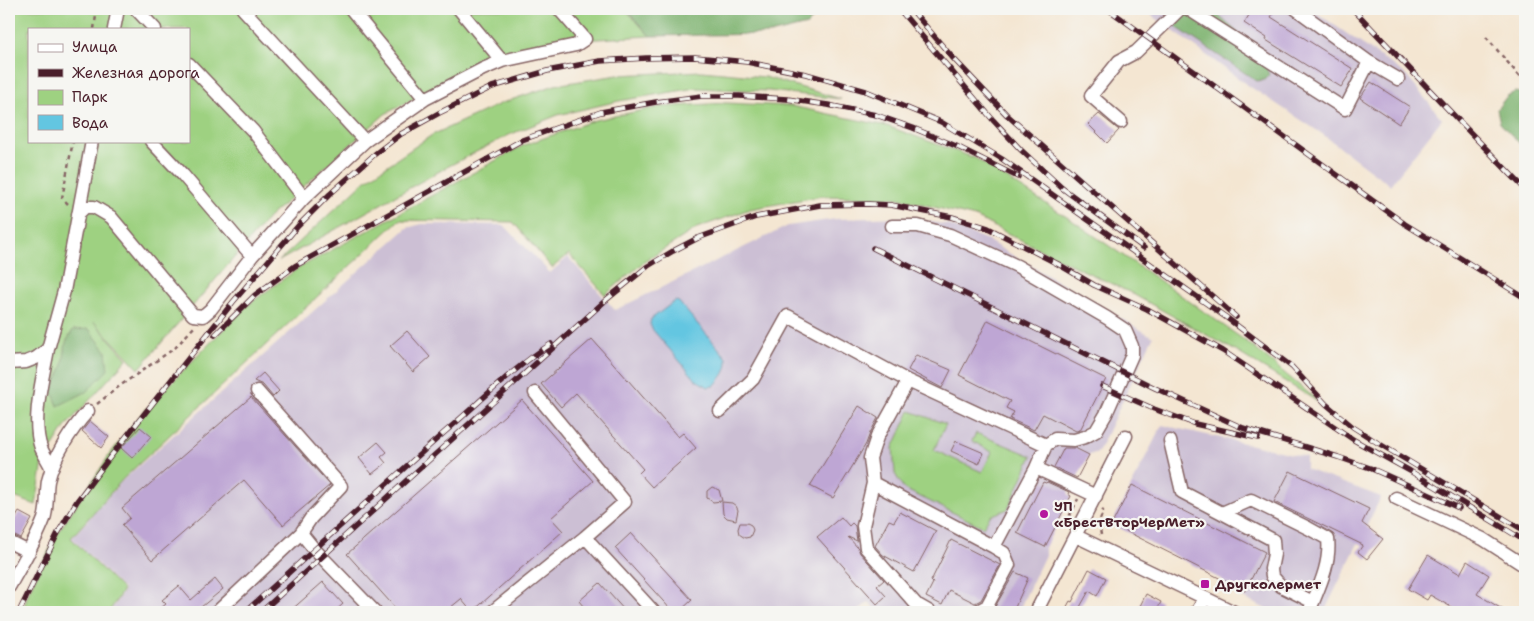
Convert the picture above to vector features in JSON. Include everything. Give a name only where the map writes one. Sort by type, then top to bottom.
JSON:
[{"type":"street","points":[[114,28],[118,9]]},
{"type":"street","points":[[136,9],[154,28]]},
{"type":"street","points":[[243,9],[365,141]]},
{"type":"street","points":[[351,9],[425,99]]},
{"type":"street","points":[[459,9],[502,61]]},
{"type":"street","points":[[78,214],[85,207],[94,207],[111,217],[193,315],[203,316],[211,309],[252,256],[304,198],[365,141],[425,99],[483,69],[502,61],[576,45],[585,39],[559,9]]},
{"type":"street","points":[[1121,122],[1091,96],[1119,61],[1136,52],[1180,9]]},
{"type":"street","points":[[1188,9],[1345,109],[1369,62]]},
{"type":"street","points":[[1296,9],[1369,62],[1398,79]]},
{"type":"street","points":[[190,65],[253,130],[304,198]]},
{"type":"street","points":[[52,469],[41,448],[38,432],[38,409],[48,348],[64,291],[92,142]]},
{"type":"street","points":[[152,142],[252,256]]},
{"type":"street","points":[[892,226],[918,226],[950,235],[1017,266],[1125,330],[1132,346],[1132,355],[1106,414],[1096,430],[1085,437],[1074,440],[1055,439],[1046,445],[1036,468],[994,547]]},
{"type":"street","points":[[720,411],[753,379],[788,316],[908,381],[1046,445]]},
{"type":"street","points":[[9,363],[26,362],[36,358],[48,348]]},
{"type":"street","points":[[908,381],[877,436],[870,458],[873,483],[863,526],[866,548],[916,604],[930,612]]},
{"type":"street","points":[[217,612],[301,533],[311,518],[341,486],[257,392]]},
{"type":"street","points":[[492,612],[625,502],[535,393]]},
{"type":"street","points":[[9,587],[29,552],[44,517],[48,480],[52,469],[76,425],[88,411]]},
{"type":"street","points":[[1036,612],[1126,436]]},
{"type":"street","points":[[1170,441],[1182,492],[1273,540],[1272,576],[1281,586],[1311,607],[1323,576],[1329,550],[1328,539],[1251,500],[1222,513]]},
{"type":"street","points":[[1036,468],[1096,496]]},
{"type":"street","points":[[873,483],[1004,553],[1009,565],[987,606],[976,612]]},
{"type":"street","points":[[1396,498],[1483,539],[1525,566]]},
{"type":"street","points":[[301,533],[322,558],[375,612]]},
{"type":"street","points":[[1076,536],[1234,612]]},
{"type":"street","points":[[585,537],[654,612]]},
{"type":"street","points":[[9,542],[29,552]]},
{"type":"street","points":[[1197,612],[1205,598]]},
{"type":"path","points":[[94,28],[97,9]]},
{"type":"path","points":[[1486,37],[1525,81]]},
{"type":"path","points":[[73,142],[62,198],[78,214]]},
{"type":"path","points":[[88,411],[121,385],[175,348],[203,316]]},
{"type":"shaded area","points":[[1143,9],[1311,9],[1404,73],[1442,119],[1390,185],[1321,133],[1249,86]]},
{"type":"shaded area","points":[[904,217],[949,225],[985,239],[1153,337],[1098,452],[1089,455],[1067,493],[1071,496],[1045,547],[1045,555],[1018,612],[878,612],[869,602],[856,612],[110,612],[124,590],[72,538],[123,480],[407,228],[422,224],[504,225],[550,273],[568,257],[615,310],[788,226],[836,219]]},
{"type":"shaded area","points":[[1162,425],[1306,457],[1306,469],[1381,497],[1324,612],[1272,612],[1223,588],[1223,580],[1112,524]]},
{"type":"green space","points":[[9,9],[625,9],[650,36],[580,40],[483,63],[385,114],[268,218],[139,369],[94,322],[127,359],[66,426],[43,462],[36,505],[14,497],[9,499]]},
{"type":"green space","points":[[626,9],[823,9],[807,25],[770,34],[650,36]]},
{"type":"green space","points":[[1193,9],[1213,11],[1236,31],[1265,63],[1269,75],[1264,80],[1257,81],[1176,27],[1179,18]]},
{"type":"green space","points":[[702,71],[765,77],[841,99],[769,91],[696,88],[619,101],[558,115],[509,135],[447,167],[279,261],[366,180],[432,135],[502,103],[555,85],[618,75]]},
{"type":"green space","points":[[1515,92],[1525,94],[1525,149],[1500,123],[1497,109],[1507,96]]},
{"type":"green space","points":[[726,103],[791,106],[887,126],[975,158],[1070,219],[1247,342],[1323,405],[1234,350],[1129,292],[975,217],[897,198],[822,196],[750,209],[697,228],[644,262],[605,295],[569,254],[552,268],[513,222],[399,220],[123,479],[71,538],[123,590],[109,612],[22,612],[29,591],[57,534],[110,454],[140,415],[245,307],[297,269],[524,145],[595,120],[659,107]]},
{"type":"green space","points":[[89,329],[106,351],[108,370],[86,392],[58,406],[52,391],[63,365],[66,342],[73,330]]},
{"type":"green space","points":[[910,411],[946,424],[934,450],[982,472],[992,452],[972,441],[976,433],[1032,456],[1008,509],[990,516],[983,527],[904,489],[895,474],[893,448]]},
{"type":"water","points":[[675,301],[679,302],[727,358],[722,377],[714,386],[708,387],[696,380],[652,329],[651,319]]},
{"type":"building","points":[[1253,9],[1276,9],[1271,17],[1353,69],[1341,87],[1266,40],[1267,38],[1244,23]]},
{"type":"building","points":[[1371,82],[1410,107],[1399,124],[1360,98]]},
{"type":"building","points":[[1099,114],[1119,130],[1107,143],[1088,124]]},
{"type":"building","points":[[988,320],[1106,379],[1080,430],[1076,431],[1043,414],[1034,430],[1010,419],[1014,412],[1006,408],[1010,401],[959,375]]},
{"type":"building","points":[[407,331],[430,357],[413,372],[390,346]]},
{"type":"building","points":[[592,339],[678,437],[683,433],[696,448],[652,487],[639,473],[643,469],[576,393],[561,407],[541,384]]},
{"type":"building","points":[[916,355],[951,370],[942,388],[908,370]]},
{"type":"building","points":[[263,373],[279,391],[273,397],[263,385],[254,381]]},
{"type":"building","points":[[251,397],[330,485],[283,525],[244,480],[152,560],[122,525],[130,518],[122,508]]},
{"type":"building","points":[[522,400],[593,481],[551,518],[563,531],[472,612],[461,599],[445,612],[399,612],[347,554]]},
{"type":"building","points":[[859,406],[878,418],[866,444],[833,498],[810,486]]},
{"type":"building","points":[[90,421],[109,437],[101,448],[82,431]]},
{"type":"building","points":[[140,427],[151,436],[132,458],[121,448]]},
{"type":"building","points":[[956,441],[984,453],[979,464],[951,451]]},
{"type":"building","points":[[378,442],[387,452],[381,457],[386,463],[372,474],[359,458]]},
{"type":"building","points":[[1064,448],[1075,448],[1089,455],[1077,478],[1054,467]]},
{"type":"building","points":[[1290,471],[1369,509],[1362,523],[1383,539],[1367,559],[1358,552],[1363,545],[1274,502]]},
{"type":"building","name":"УП «БрестВторЧерМет»","points":[[1043,482],[1069,492],[1068,494],[1071,496],[1045,547],[1017,533]]},
{"type":"building","points":[[1132,485],[1265,552],[1245,591],[1112,524]]},
{"type":"building","points":[[712,487],[719,490],[722,501],[713,502],[707,498],[707,491]]},
{"type":"building","points":[[722,502],[732,503],[736,506],[738,510],[736,520],[727,518],[723,514]]},
{"type":"building","points":[[19,512],[32,519],[21,539],[9,533],[9,529]]},
{"type":"building","points":[[900,512],[936,531],[914,572],[883,555],[875,546],[889,520],[894,522]]},
{"type":"building","points":[[841,517],[849,526],[852,523],[855,526],[857,541],[848,537],[884,580],[877,586],[886,596],[877,604],[817,537]]},
{"type":"building","points":[[740,523],[751,525],[753,530],[750,537],[745,538],[739,534]]},
{"type":"building","points":[[631,533],[692,600],[679,612],[673,612],[615,548]]},
{"type":"building","points":[[951,540],[1000,565],[981,600],[975,603],[949,590],[942,605],[926,597],[933,583],[931,581]]},
{"type":"building","points":[[1428,555],[1460,574],[1467,561],[1489,575],[1477,594],[1507,612],[1460,612],[1430,595],[1427,600],[1408,589]]},
{"type":"building","points":[[1089,569],[1106,578],[1097,596],[1089,591],[1080,607],[1092,612],[1064,612],[1070,601],[1072,602]]},
{"type":"building","points":[[1015,572],[1028,578],[1013,612],[992,612]]},
{"type":"building","points":[[215,579],[223,589],[195,612],[156,612],[166,604],[162,600],[179,586],[191,600]]},
{"type":"building","points":[[323,582],[343,604],[334,612],[289,612]]},
{"type":"building","points":[[600,583],[626,612],[588,612],[579,601]]},
{"type":"building","points":[[1146,594],[1161,602],[1156,612],[1147,612],[1139,608]]},
{"type":"railway","points":[[899,9],[993,120],[1021,150],[1062,188],[1144,248]]},
{"type":"railway","points":[[911,9],[952,57],[1007,115],[1236,317]]},
{"type":"railway","points":[[1108,9],[1405,224],[1525,298]]},
{"type":"railway","points":[[1353,9],[1525,189]]},
{"type":"railway","points":[[19,612],[58,533],[77,501],[107,461],[233,302],[298,226],[330,194],[375,154],[401,134],[492,87],[547,71],[600,61],[646,58],[695,57],[747,62],[806,74],[866,91],[941,122],[1002,159],[1227,318],[1292,367],[1326,404],[1353,427],[1525,531]]},
{"type":"railway","points":[[215,335],[255,295],[295,266],[522,140],[601,112],[702,96],[787,99],[828,105],[876,115],[913,128],[956,146],[1018,177]]},
{"type":"railway","points":[[261,612],[606,300],[648,266],[698,238],[756,217],[820,205],[891,205],[952,217],[988,228],[1094,285],[1147,309],[1223,351],[1354,440],[1410,471],[1525,541]]},
{"type":"railway","points":[[873,248],[1155,388],[1243,428],[1370,468],[1459,508]]},
{"type":"railway","points":[[245,612],[497,386],[551,344]]},
{"type":"railway","points":[[1102,386],[1154,409],[1195,424],[1258,438]]},
{"type":"place","name":"УП «БрестВторЧерМет»","points":[[1044,514]]},
{"type":"place","name":"Другколермет","points":[[1205,584]]}]
